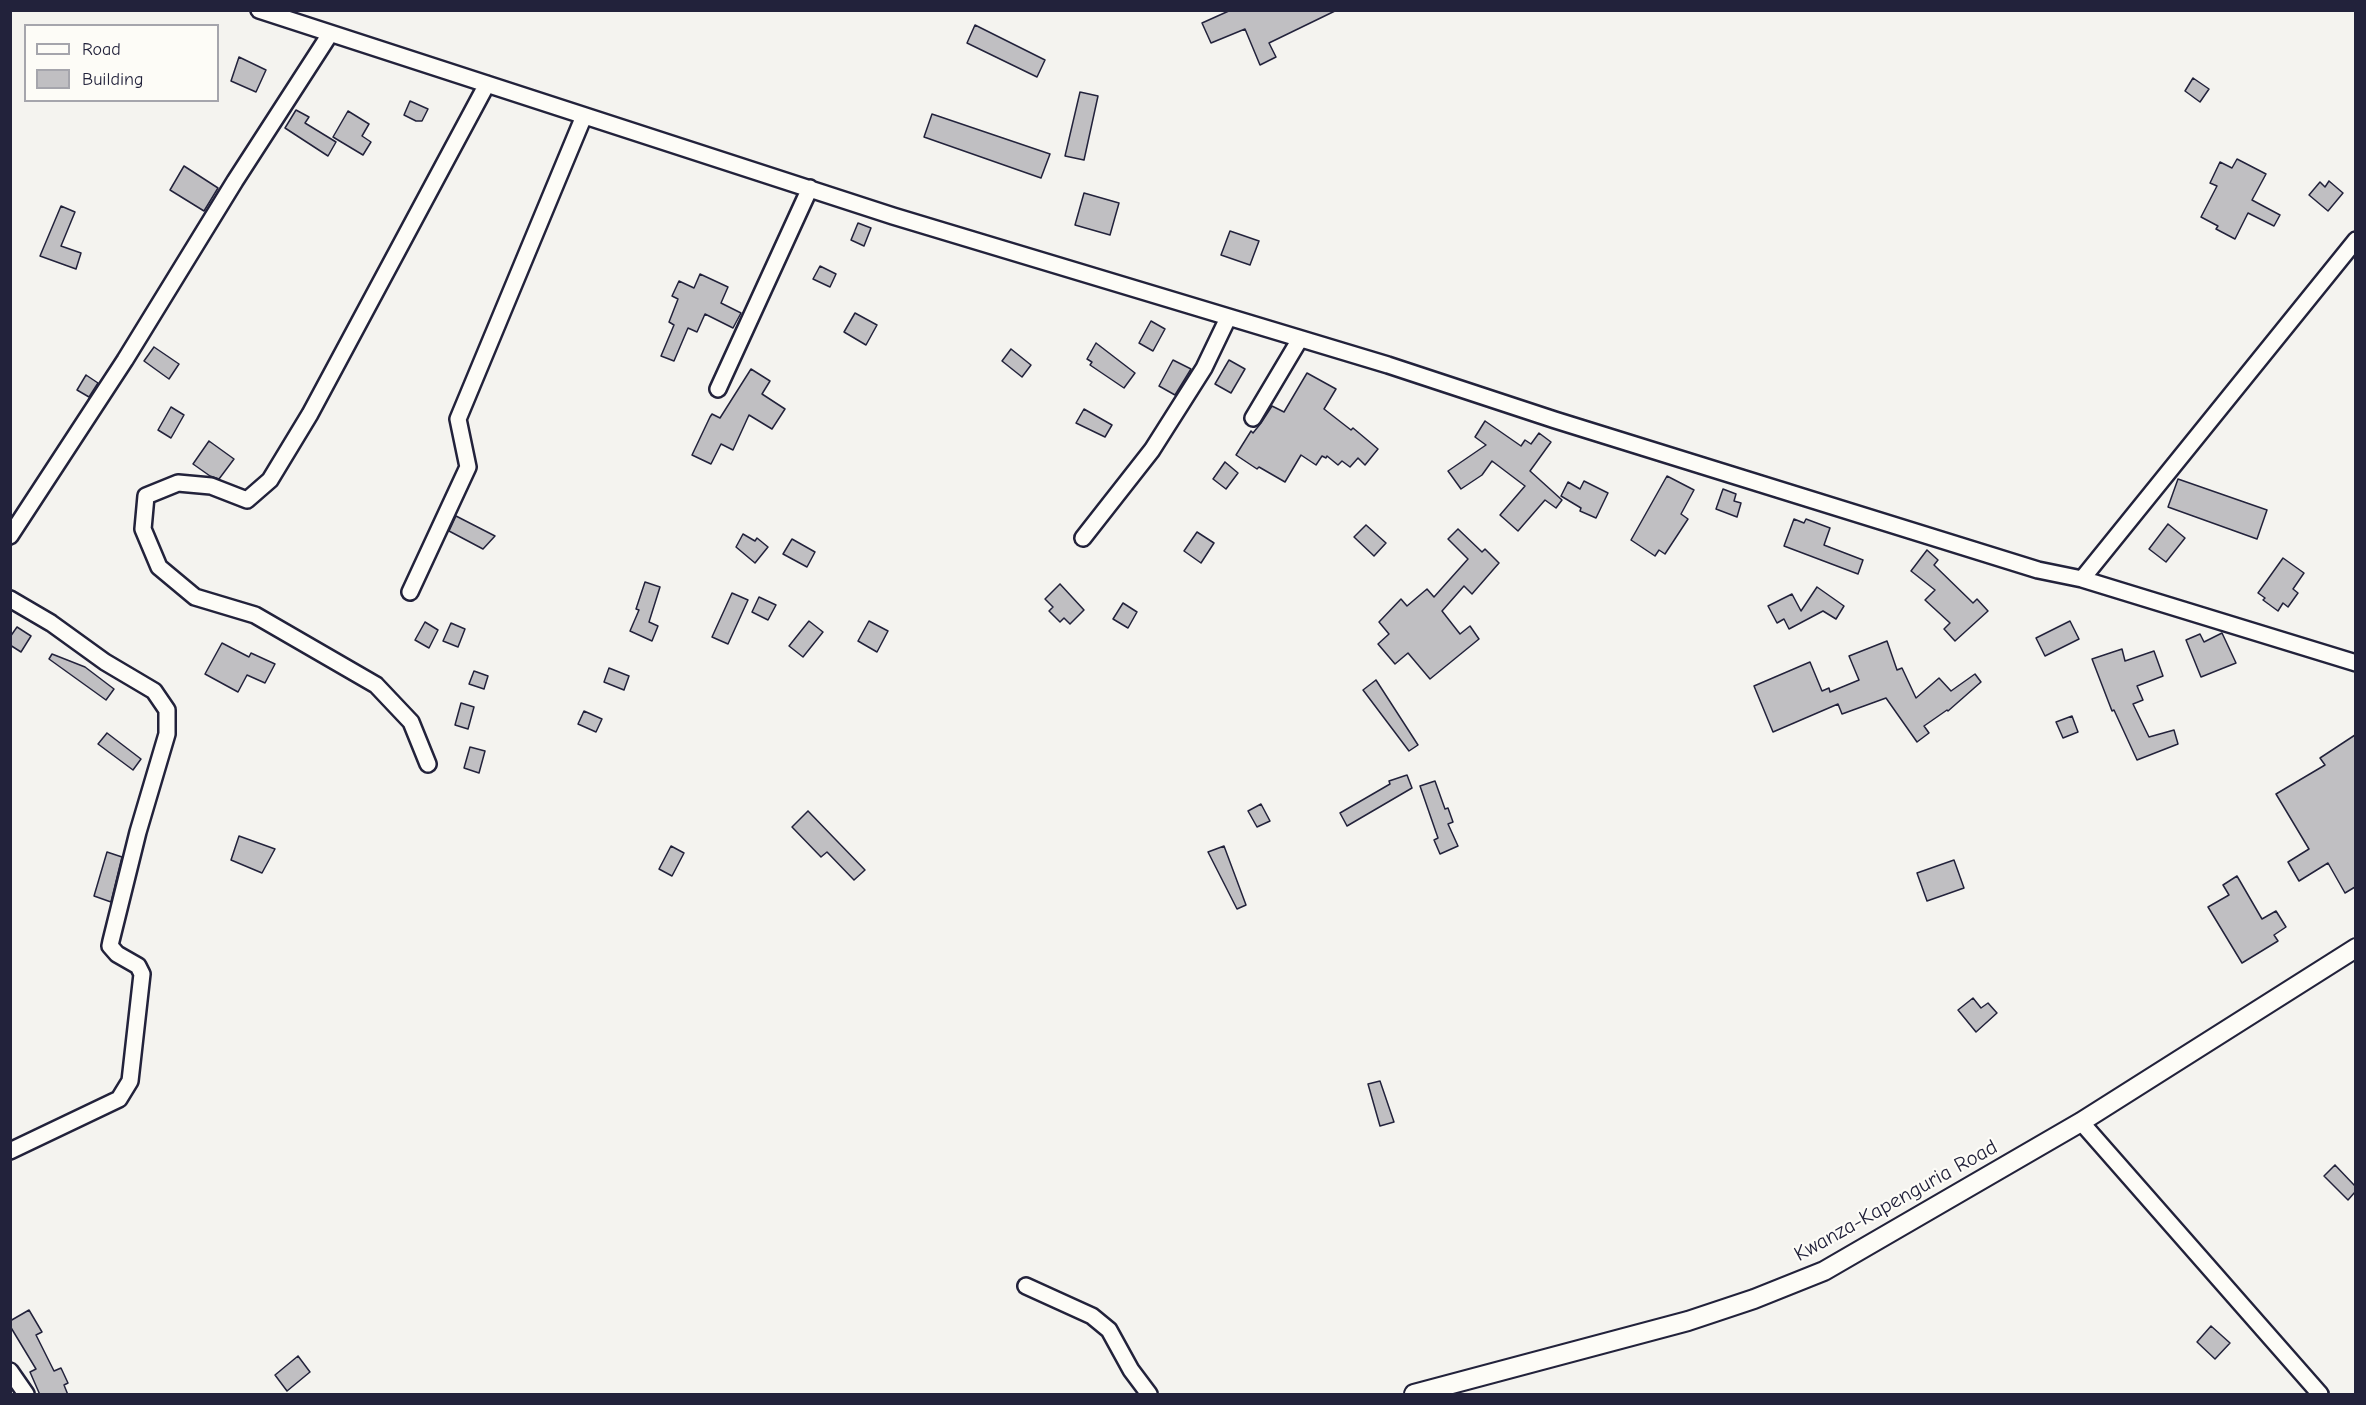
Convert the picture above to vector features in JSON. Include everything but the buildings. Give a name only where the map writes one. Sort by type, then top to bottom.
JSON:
[{"type":"street","points":[[259,10],[810,188],[2038,570],[2082,579],[2355,663]]},
{"type":"street","points":[[10,536],[125,360],[235,181],[330,34]]},
{"type":"street","points":[[428,764],[411,722],[376,685],[255,615],[195,597],[159,567],[143,529],[146,496],[178,483],[211,486],[247,500],[270,480],[310,414],[487,84]]},
{"type":"street","points":[[410,592],[468,467],[458,419],[584,116]]},
{"type":"street","points":[[718,389],[810,188]]},
{"type":"street","points":[[2082,579],[2355,240]]},
{"type":"street","points":[[1083,538],[1152,450],[1204,368],[1228,318]]},
{"type":"street","points":[[1253,418],[1300,339]]},
{"type":"street","points":[[10,599],[51,623],[105,662],[154,691],[167,710],[167,734],[138,832],[110,946],[117,954],[138,966],[142,974],[130,1081],[119,1099],[10,1151]]},
{"type":"street","name":"Kwanza-Kapenguria Road","points":[[1414,1395],[1688,1321],[1754,1299],[1824,1271],[2081,1122],[2354,952]]},
{"type":"street","points":[[2081,1122],[2320,1395]]},
{"type":"street","points":[[1026,1286],[1092,1316],[1108,1330],[1131,1370],[1149,1395]]},
{"type":"street","points":[[10,1371],[26,1395]]}]
